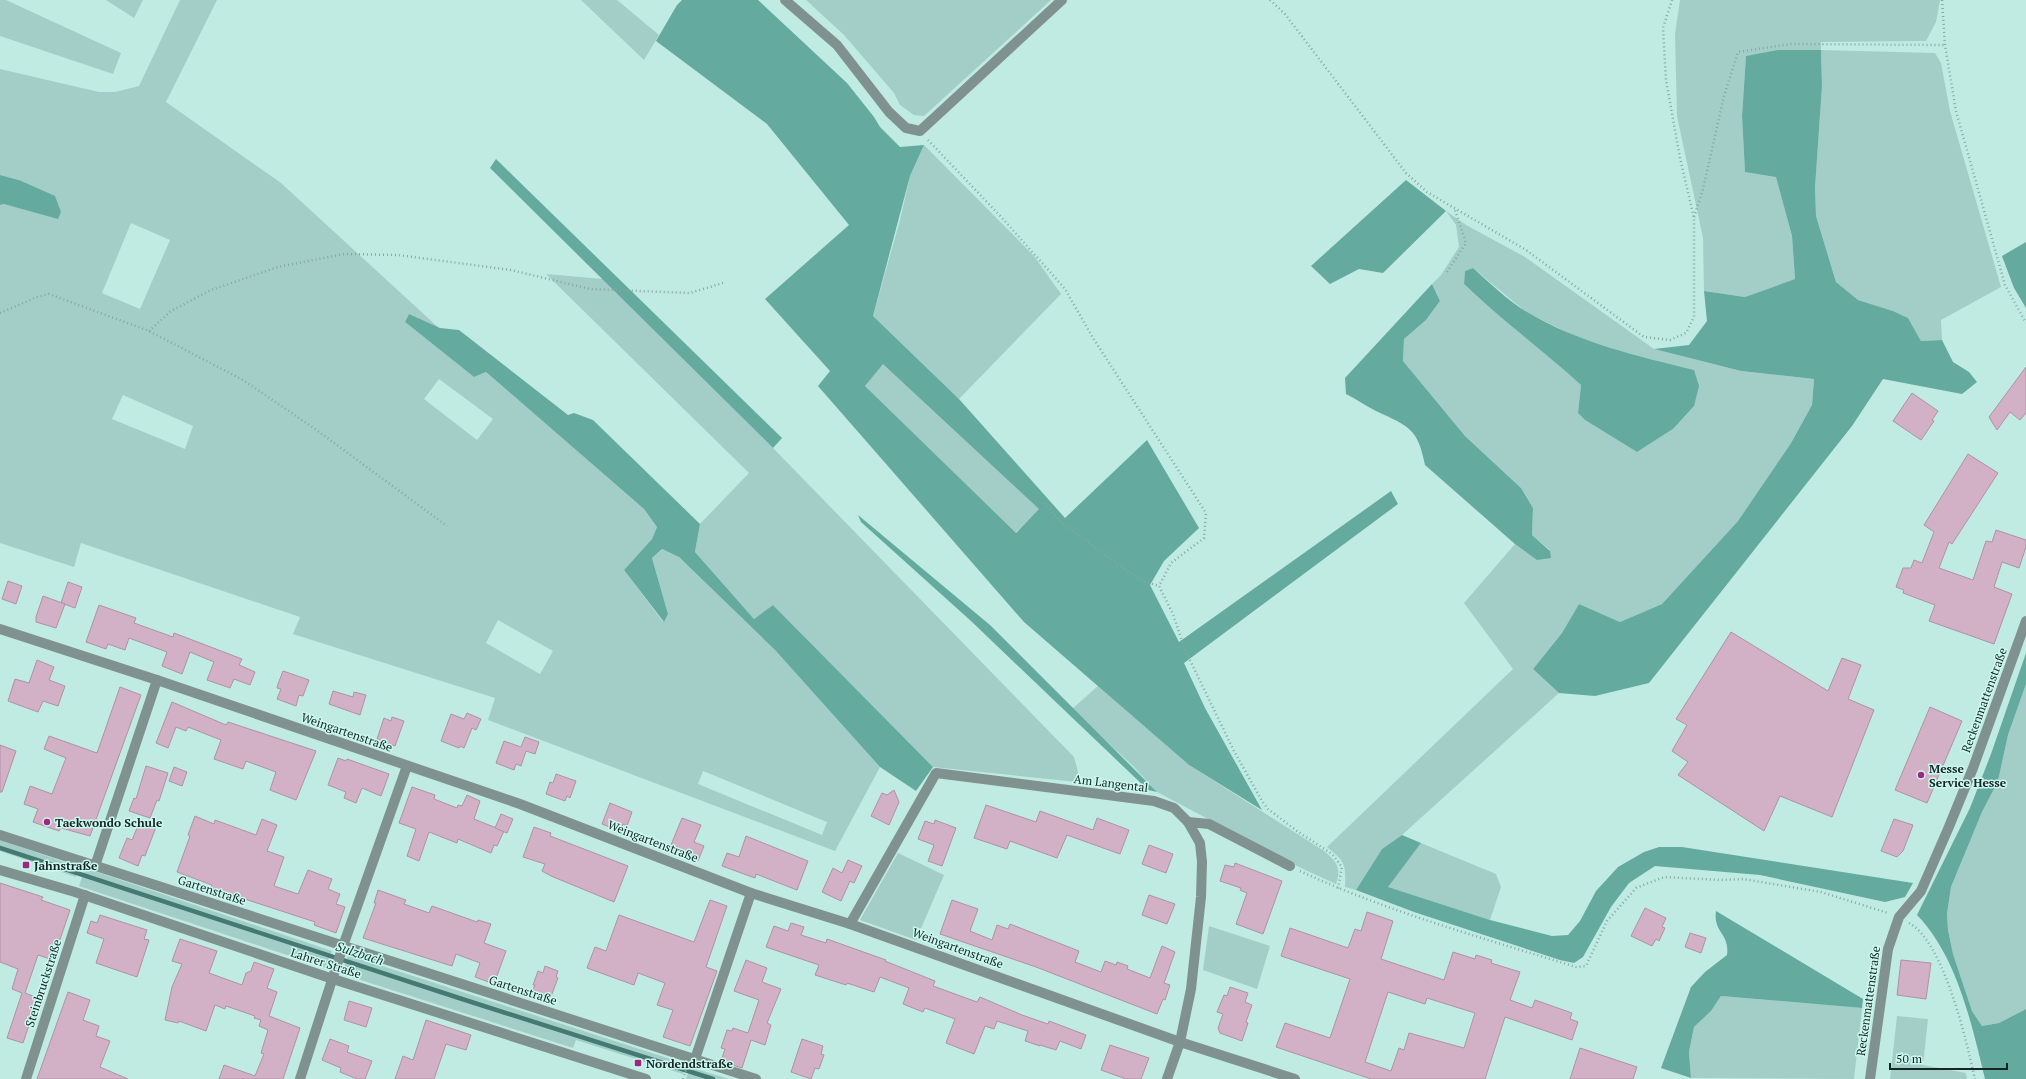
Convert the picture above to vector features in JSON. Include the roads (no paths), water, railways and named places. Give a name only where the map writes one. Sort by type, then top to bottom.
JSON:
[{"type":"street","points":[[785,0],[838,45],[889,112],[906,128],[920,130],[1062,0]]},
{"type":"street","name":"Reckenmattenstraße","points":[[1870,1079],[1888,949],[1899,917],[1921,891],[1948,829],[1973,768],[2026,621]]},
{"type":"street","name":"Weingartenstraße","points":[[0,629],[157,680],[520,804],[750,893],[850,924],[1180,1042],[1295,1079]]},
{"type":"street","points":[[95,866],[157,680]]},
{"type":"street","points":[[300,1079],[334,975],[407,766]]},
{"type":"street","name":"Am Langental","points":[[850,924],[936,773],[1154,801],[1174,808],[1188,822],[1200,843],[1202,862],[1201,897],[1191,989],[1180,1042],[1167,1079]]},
{"type":"street","points":[[1188,822],[1209,824],[1290,866]]},
{"type":"street","name":"Gartenstraße","points":[[0,835],[343,949],[691,1062],[756,1079]]},
{"type":"street","name":"Lahrer Straße","points":[[0,870],[85,895],[334,975],[646,1079]]},
{"type":"street","points":[[691,1062],[750,893]]},
{"type":"street","name":"Steinbruckstraße","points":[[26,1079],[85,895]]},
{"type":"waterway","name":"Sulzbach","points":[[0,848],[459,998],[713,1079]]},
{"type":"place","name":"Messe Service Hesse","points":[[1921,775]]},
{"type":"place","name":"Taekwondo Schule","points":[[47,822]]},
{"type":"place","name":"Jahnstraße","points":[[26,865]]},
{"type":"place","name":"Nordendstraße","points":[[638,1063]]}]
